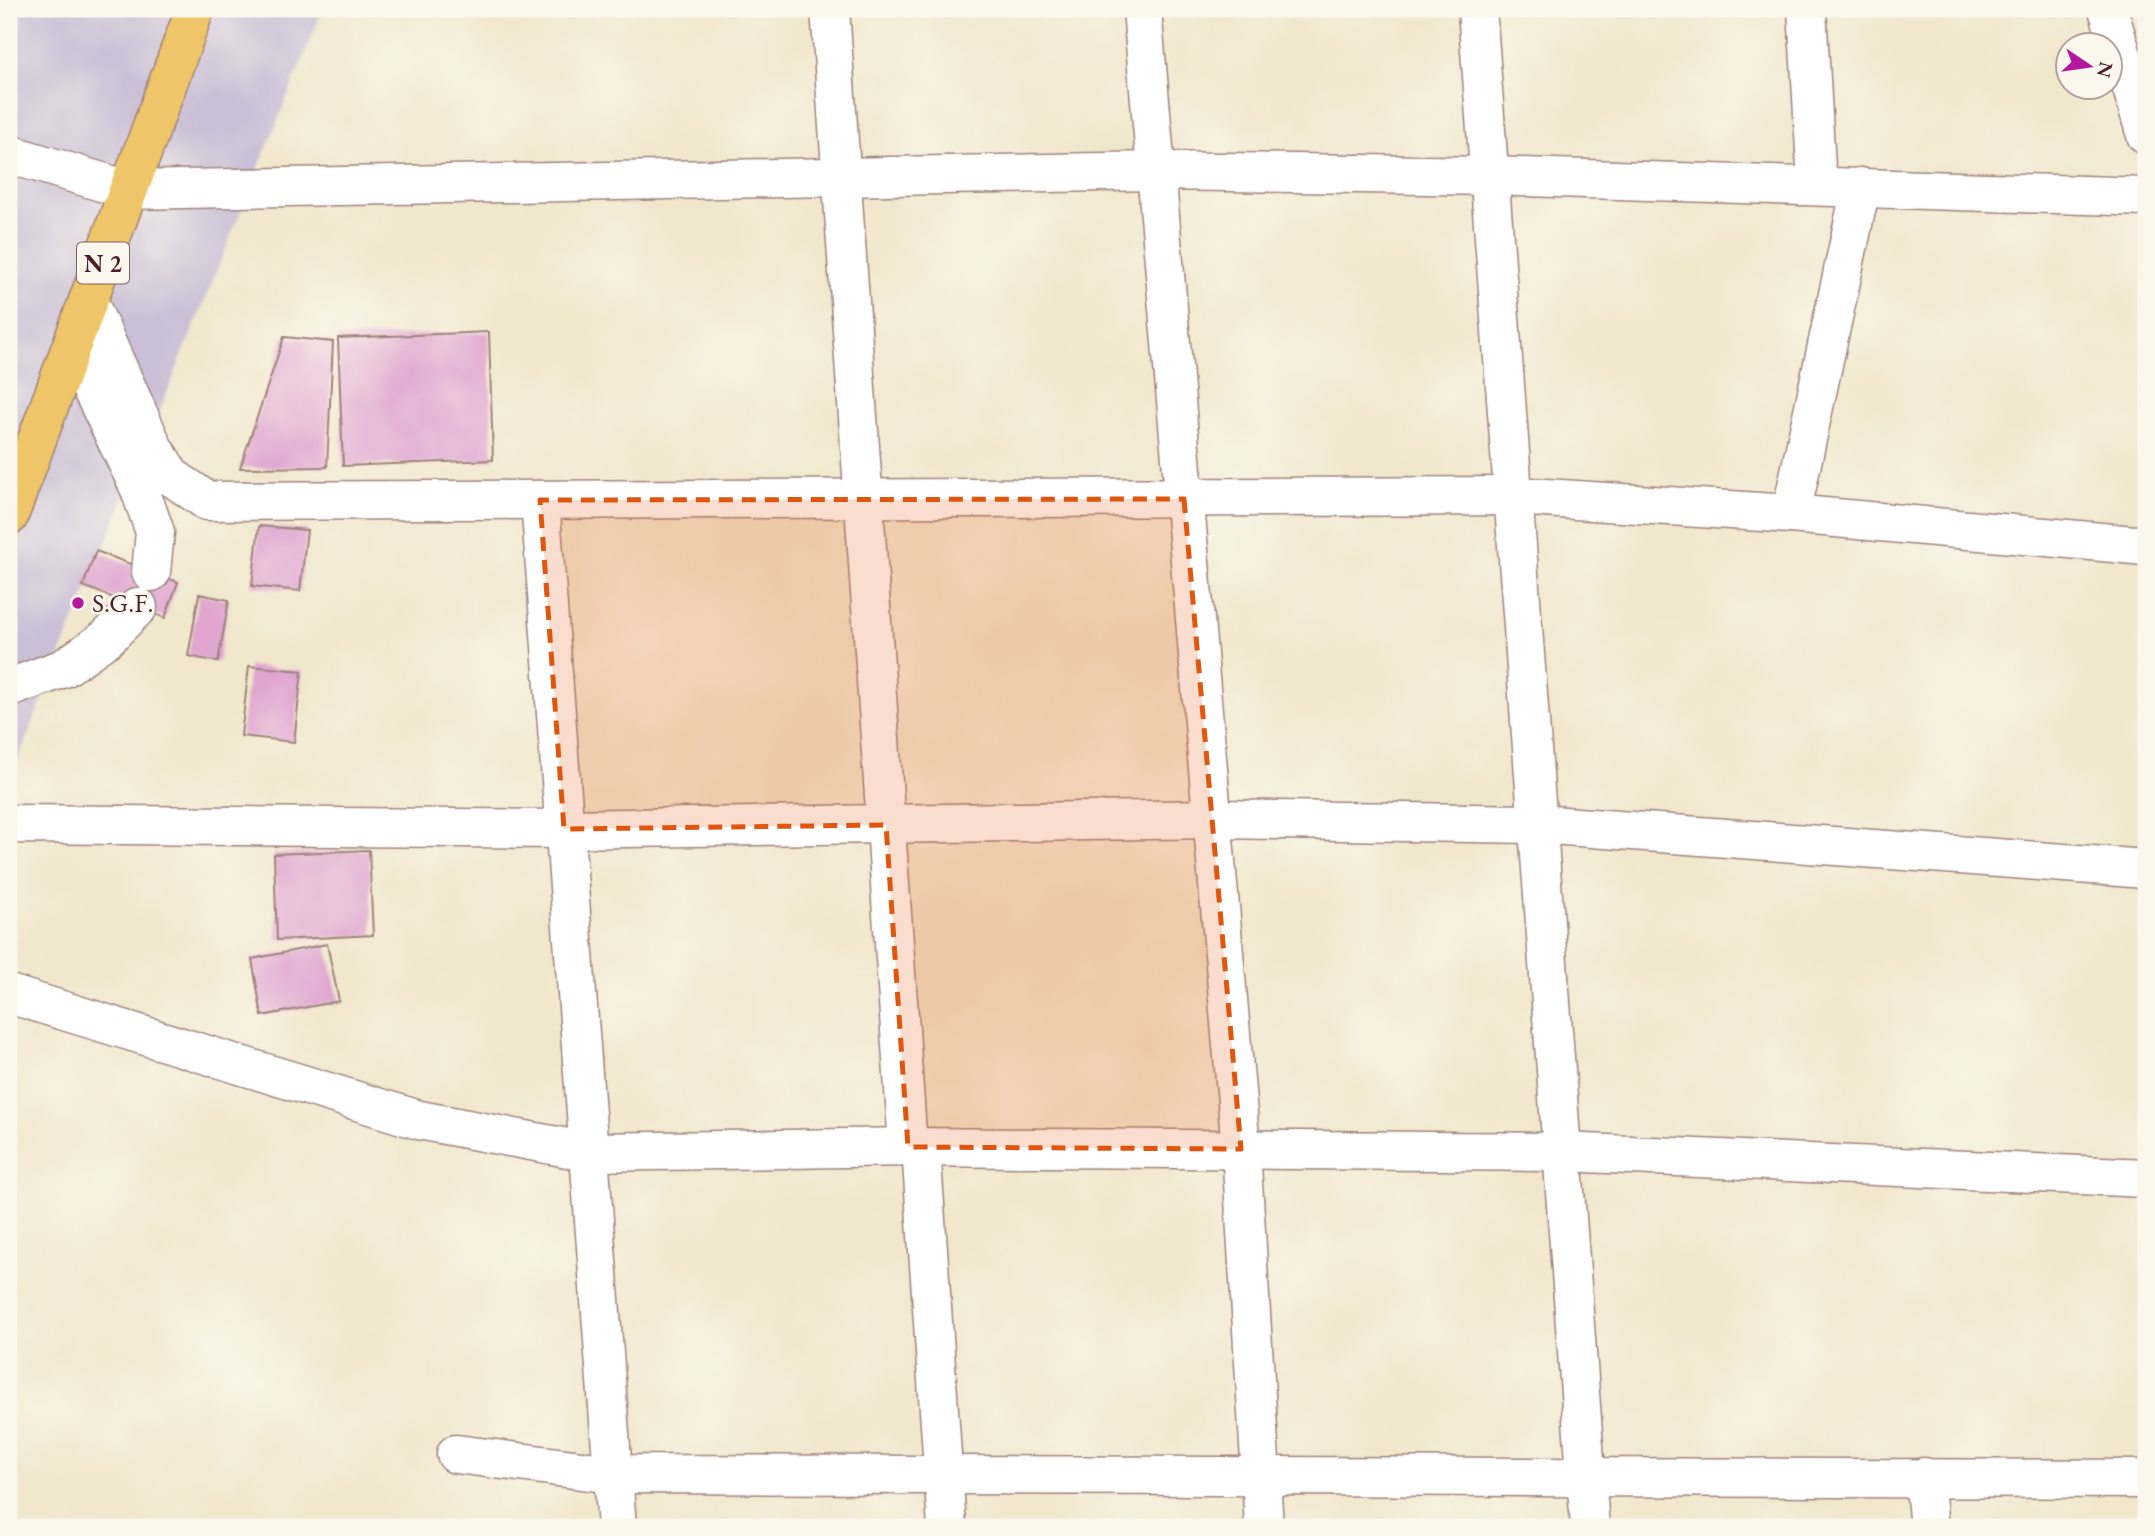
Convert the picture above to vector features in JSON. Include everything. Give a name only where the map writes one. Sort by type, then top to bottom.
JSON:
[{"type":"highway","name":"N 2","points":[[9,516],[195,9]]},
{"type":"street","points":[[830,9],[886,825],[947,1527]]},
{"type":"street","points":[[1142,9],[1241,1149],[1264,1527]]},
{"type":"street","points":[[1477,9],[1591,1527]]},
{"type":"street","points":[[1808,9],[1817,186]]},
{"type":"street","points":[[2108,9],[2146,130]]},
{"type":"street","points":[[9,154],[128,190],[1156,171],[1490,176],[2146,197]]},
{"type":"street","points":[[1791,514],[1861,187]]},
{"type":"street","points":[[89,303],[154,449],[172,477],[207,501],[1514,496],[1791,514],[2146,546]]},
{"type":"street","points":[[9,688],[64,668],[107,638],[144,589],[155,532],[139,487],[72,348]]},
{"type":"street","points":[[540,500],[617,1527]]},
{"type":"street","points":[[9,824],[564,829],[1212,819],[1537,824],[2146,869]]},
{"type":"street","points":[[9,994],[419,1120],[589,1152],[914,1147],[1563,1152],[2146,1178]]},
{"type":"street","points":[[456,1454],[613,1474],[2146,1479]]},
{"type":"street","points":[[1924,1477],[1929,1527]]},
{"type":"highlighted area","points":[[1184,499],[1241,1149],[908,1147],[886,825],[564,829],[540,500]]},
{"type":"shaded area","points":[[9,9],[323,9],[9,781]]},
{"type":"building","points":[[489,332],[493,460],[343,466],[338,338]]},
{"type":"building","points":[[284,337],[333,342],[327,467],[240,468]]},
{"type":"building","points":[[259,526],[307,530],[300,591],[252,586]]},
{"type":"building","points":[[96,551],[178,582],[165,618],[83,586]]},
{"type":"building","points":[[199,594],[229,600],[218,662],[188,656]]},
{"type":"building","points":[[249,666],[302,671],[294,742],[241,736]]},
{"type":"building","points":[[369,850],[373,935],[277,940],[274,854]]},
{"type":"building","points":[[327,944],[339,1001],[262,1016],[252,959]]},
{"type":"place","name":"S.G.F.","points":[[78,603]]}]
